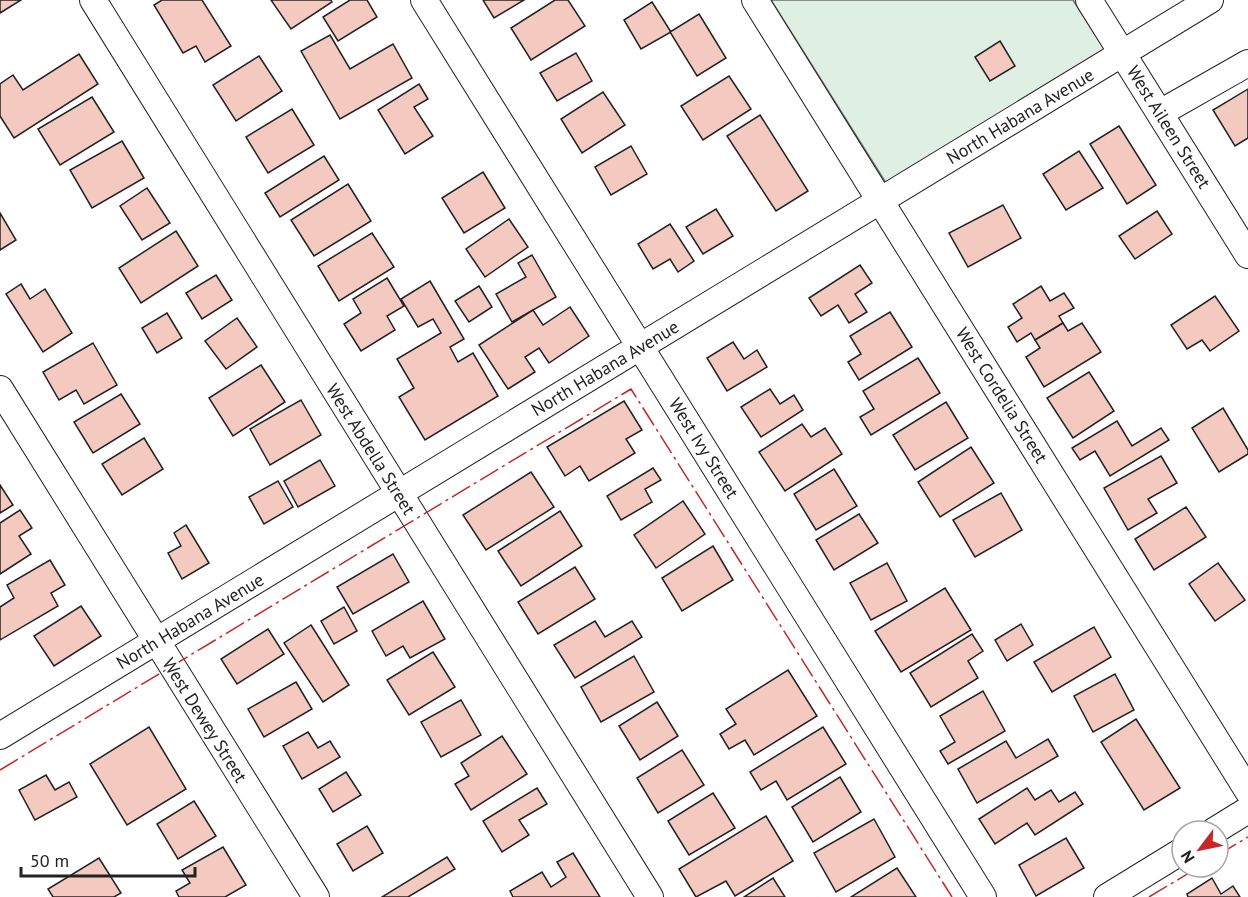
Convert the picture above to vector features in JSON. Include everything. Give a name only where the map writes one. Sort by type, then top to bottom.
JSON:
[{"type":"street","name":"West Abdella Street","points":[[93,0],[650,897]]},
{"type":"street","name":"West Ivy Street","points":[[424,0],[983,897]]},
{"type":"street","name":"West Cordelia Street","points":[[755,0],[1248,791]]},
{"type":"street","name":"West Aileen Street","points":[[1089,0],[1248,255]]},
{"type":"street","name":"North Habana Avenue","points":[[0,736],[1210,0]]},
{"type":"street","points":[[1160,113],[1248,63]]},
{"type":"street","name":"West Dewey Street","points":[[0,389],[316,897]]},
{"type":"street","points":[[1230,821],[1248,810]]},
{"type":"street","points":[[1107,897],[1170,858]]},
{"type":"green space","points":[[771,0],[1073,0],[1105,50],[886,183]]},
{"type":"building","points":[[0,0],[21,0],[0,13]]},
{"type":"building","points":[[162,0],[202,0],[231,46],[205,62],[196,46],[183,53],[154,5]]},
{"type":"building","points":[[271,0],[331,0],[332,2],[291,29]]},
{"type":"building","points":[[350,0],[367,0],[377,17],[338,41],[323,17]]},
{"type":"building","points":[[483,0],[524,0],[494,18]]},
{"type":"building","points":[[555,0],[568,0],[585,26],[531,60],[511,28]]},
{"type":"building","points":[[652,2],[671,32],[641,49],[624,20]]},
{"type":"building","points":[[699,14],[726,58],[697,76],[670,32]]},
{"type":"building","points":[[330,35],[350,69],[393,44],[412,78],[340,119],[301,51]]},
{"type":"building","points":[[1000,41],[1015,66],[990,81],[975,57]]},
{"type":"building","points":[[576,53],[592,81],[557,101],[540,73]]},
{"type":"building","points":[[79,54],[98,84],[14,138],[0,116],[0,84],[13,75],[23,90]]},
{"type":"building","points":[[259,56],[282,91],[236,121],[213,85]]},
{"type":"building","points":[[729,76],[751,109],[703,140],[681,106]]},
{"type":"building","points":[[419,84],[428,99],[414,107],[433,136],[405,154],[378,110]]},
{"type":"building","points":[[1248,89],[1248,138],[1235,146],[1213,110]]},
{"type":"building","points":[[603,92],[625,125],[582,153],[561,119]]},
{"type":"building","points":[[92,97],[114,132],[60,165],[38,129]]},
{"type":"building","points":[[292,109],[314,145],[268,173],[246,137]]},
{"type":"building","points":[[760,115],[808,191],[776,211],[727,136]]},
{"type":"building","points":[[1119,126],[1156,185],[1127,204],[1090,144]]},
{"type":"building","points":[[122,141],[144,178],[92,208],[70,170]]},
{"type":"building","points":[[631,146],[647,174],[611,195],[595,167]]},
{"type":"building","points":[[1079,151],[1103,188],[1066,210],[1043,174]]},
{"type":"building","points":[[324,156],[339,180],[280,217],[265,193]]},
{"type":"building","points":[[483,172],[505,208],[464,233],[442,198]]},
{"type":"building","points":[[348,184],[371,221],[314,256],[291,220]]},
{"type":"building","points":[[147,188],[170,223],[142,240],[120,206]]},
{"type":"building","points":[[1003,205],[1021,238],[968,267],[949,233]]},
{"type":"building","points":[[716,209],[733,236],[703,254],[686,227]]},
{"type":"building","points":[[1157,211],[1172,234],[1135,259],[1119,236]]},
{"type":"building","points":[[0,213],[16,240],[0,250]]},
{"type":"building","points":[[509,219],[528,247],[485,277],[466,249]]},
{"type":"building","points":[[670,224],[694,261],[678,272],[670,259],[653,269],[638,244]]},
{"type":"building","points":[[176,231],[198,266],[141,303],[119,268]]},
{"type":"building","points":[[372,233],[394,267],[339,301],[318,266]]},
{"type":"building","points":[[532,255],[556,297],[512,322],[496,294],[526,277],[518,263]]},
{"type":"building","points":[[860,265],[872,283],[855,294],[867,312],[849,323],[838,305],[821,316],[809,298]]},
{"type":"building","points":[[216,275],[232,300],[202,319],[186,293]]},
{"type":"building","points":[[387,278],[404,306],[387,316],[395,330],[361,351],[344,324],[361,313],[353,299]]},
{"type":"building","points":[[430,281],[464,339],[450,347],[458,362],[473,353],[498,396],[425,440],[399,397],[414,388],[397,359],[441,333],[433,319],[418,327],[401,299]]},
{"type":"building","points":[[21,284],[30,299],[45,289],[72,333],[43,352],[6,294]]},
{"type":"building","points":[[479,286],[492,307],[469,322],[455,301]]},
{"type":"building","points":[[1041,286],[1050,301],[1064,293],[1074,308],[1059,316],[1063,323],[1035,340],[1031,333],[1017,342],[1008,327],[1022,318],[1013,304]]},
{"type":"building","points":[[1215,296],[1239,331],[1210,351],[1202,340],[1187,349],[1171,325]]},
{"type":"building","points":[[570,307],[589,336],[549,363],[539,348],[525,357],[535,372],[508,389],[479,345],[533,310],[543,325]]},
{"type":"building","points":[[890,312],[912,347],[859,380],[848,362],[861,354],[850,336]]},
{"type":"building","points":[[167,313],[182,338],[157,353],[142,328]]},
{"type":"building","points":[[237,318],[257,347],[226,369],[205,341]]},
{"type":"building","points":[[1063,323],[1068,331],[1082,323],[1101,352],[1044,387],[1026,357],[1040,348],[1035,340]]},
{"type":"building","points":[[733,342],[744,359],[757,350],[767,367],[727,391],[707,358]]},
{"type":"building","points":[[93,343],[117,385],[84,404],[76,390],[59,400],[43,372]]},
{"type":"building","points":[[918,358],[940,393],[871,435],[860,417],[874,409],[863,391]]},
{"type":"building","points":[[261,365],[285,402],[233,436],[209,398]]},
{"type":"building","points":[[1089,372],[1114,411],[1073,438],[1047,398]]},
{"type":"building","points":[[770,389],[780,404],[794,395],[803,410],[761,437],[741,407]]},
{"type":"building","points":[[121,394],[140,424],[93,453],[74,422]]},
{"type":"building","points":[[301,400],[321,435],[270,465],[250,429]]},
{"type":"building","points":[[624,401],[642,430],[626,439],[635,453],[589,481],[580,466],[565,476],[547,447]]},
{"type":"building","points":[[946,402],[968,438],[915,470],[893,435]]},
{"type":"building","points":[[1223,408],[1248,450],[1248,454],[1219,472],[1192,428]]},
{"type":"building","points":[[1117,421],[1132,446],[1161,428],[1169,440],[1110,476],[1095,451],[1080,460],[1072,448]]},
{"type":"building","points":[[802,424],[811,437],[825,428],[842,454],[785,491],[759,452]]},
{"type":"building","points":[[144,438],[163,469],[122,495],[102,464]]},
{"type":"building","points":[[971,447],[994,483],[940,517],[918,482]]},
{"type":"building","points":[[1161,456],[1177,483],[1148,499],[1157,513],[1128,530],[1104,488]]},
{"type":"building","points":[[320,460],[335,486],[298,507],[284,481]]},
{"type":"building","points":[[653,468],[661,480],[645,489],[652,502],[621,520],[607,496]]},
{"type":"building","points":[[834,469],[857,506],[816,530],[794,494]]},
{"type":"building","points":[[531,472],[554,507],[486,550],[463,515]]},
{"type":"building","points":[[278,481],[293,507],[264,524],[249,497]]},
{"type":"building","points":[[0,485],[13,505],[0,513]]},
{"type":"building","points":[[1001,493],[1022,530],[975,557],[953,520]]},
{"type":"building","points":[[683,501],[705,534],[656,568],[634,535]]},
{"type":"building","points":[[1186,507],[1206,537],[1154,570],[1135,539]]},
{"type":"building","points":[[20,510],[32,528],[19,536],[31,554],[0,574],[0,523]]},
{"type":"building","points":[[560,511],[582,546],[521,586],[498,551]]},
{"type":"building","points":[[859,514],[878,543],[834,570],[816,540]]},
{"type":"building","points":[[186,525],[209,563],[182,579],[168,553],[181,546],[174,533]]},
{"type":"building","points":[[713,546],[733,580],[682,611],[662,578]]},
{"type":"building","points":[[393,554],[409,582],[353,614],[337,587]]},
{"type":"building","points":[[50,560],[65,585],[51,593],[58,606],[0,640],[0,607],[14,598],[7,585]]},
{"type":"building","points":[[887,563],[907,601],[871,620],[850,583]]},
{"type":"building","points":[[1218,563],[1245,600],[1215,621],[1189,584]]},
{"type":"building","points":[[575,567],[595,599],[538,634],[518,602]]},
{"type":"building","points":[[945,588],[971,630],[901,672],[875,631]]},
{"type":"building","points":[[423,601],[445,639],[410,658],[403,646],[386,656],[372,631]]},
{"type":"building","points":[[81,606],[101,636],[54,666],[34,636]]},
{"type":"building","points":[[344,607],[357,631],[334,644],[321,621]]},
{"type":"building","points":[[595,621],[605,637],[632,621],[642,637],[575,678],[554,645]]},
{"type":"building","points":[[1021,624],[1033,645],[1007,661],[995,640]]},
{"type":"building","points":[[311,625],[349,685],[323,702],[284,643]]},
{"type":"building","points":[[1094,627],[1111,657],[1052,692],[1034,662]]},
{"type":"building","points":[[268,629],[284,654],[237,684],[221,659]]},
{"type":"building","points":[[972,634],[983,651],[968,661],[978,678],[931,707],[910,673]]},
{"type":"building","points":[[433,652],[455,687],[409,715],[387,680]]},
{"type":"building","points":[[634,656],[654,692],[601,722],[581,687]]},
{"type":"building","points":[[788,670],[817,716],[754,755],[745,740],[729,749],[720,734],[736,724],[726,709]]},
{"type":"building","points":[[1115,674],[1134,710],[1093,732],[1074,696]]},
{"type":"building","points":[[296,682],[312,709],[264,737],[248,709]]},
{"type":"building","points":[[983,691],[1005,731],[948,764],[940,751],[955,742],[940,716]]},
{"type":"building","points":[[461,700],[481,735],[441,757],[421,722]]},
{"type":"building","points":[[657,702],[678,736],[640,760],[619,726]]},
{"type":"building","points":[[1136,719],[1180,788],[1144,810],[1101,742]]},
{"type":"building","points":[[149,727],[186,789],[127,825],[90,764]]},
{"type":"building","points":[[823,727],[846,764],[787,800],[776,781],[761,790],[750,772]]},
{"type":"building","points":[[308,732],[318,748],[330,741],[340,757],[302,779],[283,746]]},
{"type":"building","points":[[502,736],[527,774],[471,810],[455,784],[469,776],[461,763]]},
{"type":"building","points":[[1048,739],[1058,756],[977,803],[958,769],[1006,741],[1016,758]]},
{"type":"building","points":[[682,750],[704,785],[658,813],[637,778]]},
{"type":"building","points":[[346,772],[361,795],[333,812],[319,789]]},
{"type":"building","points":[[46,775],[55,790],[69,782],[77,797],[35,820],[19,790]]},
{"type":"building","points":[[840,777],[861,812],[813,842],[792,807]]},
{"type":"building","points":[[537,788],[547,804],[519,820],[529,835],[502,852],[483,821]]},
{"type":"building","points":[[1027,788],[1035,800],[1051,790],[1059,802],[1075,792],[1083,804],[1035,835],[1027,823],[995,844],[979,819]]},
{"type":"building","points":[[713,793],[735,828],[689,855],[668,821]]},
{"type":"building","points":[[194,801],[216,836],[178,859],[157,824]]},
{"type":"building","points":[[766,816],[793,861],[735,896],[726,881],[696,897],[679,869]]},
{"type":"building","points":[[874,819],[895,857],[836,892],[814,853]]},
{"type":"building","points":[[367,826],[383,853],[353,871],[337,844]]},
{"type":"building","points":[[1066,838],[1084,868],[1036,896],[1019,865]]},
{"type":"building","points":[[223,847],[246,885],[225,897],[179,897],[176,891],[190,883],[182,870]]},
{"type":"building","points":[[573,853],[600,897],[513,897],[510,891],[542,872],[551,887],[566,877],[557,862]]},
{"type":"building","points":[[447,857],[455,869],[408,897],[382,897]]},
{"type":"building","points":[[99,858],[121,893],[114,897],[53,897],[48,889]]},
{"type":"building","points":[[897,868],[916,897],[851,897]]},
{"type":"building","points":[[773,878],[785,897],[744,897]]},
{"type":"building","points":[[1213,879],[1221,894],[1233,886],[1240,897],[1188,897],[1187,894]]},
{"type":"power","points":[[0,770],[631,389],[952,897]]},
{"type":"power","points":[[1230,848],[1248,837]]},
{"type":"power","points":[[1149,897],[1179,879]]}]
